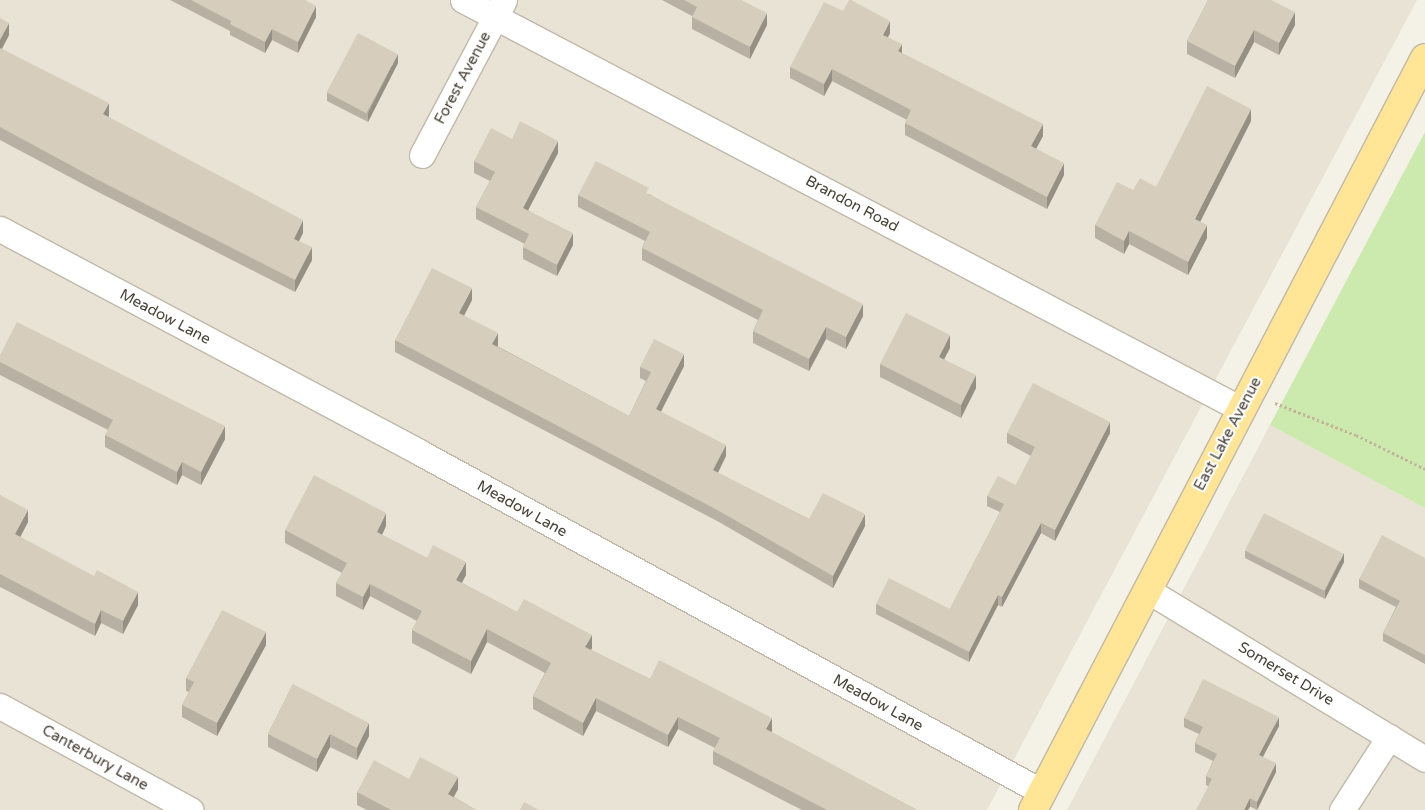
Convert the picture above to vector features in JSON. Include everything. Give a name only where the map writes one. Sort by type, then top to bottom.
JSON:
[{"type":"main road","name":"East Lake Avenue","points":[[1037,801],[1425,58]]},
{"type":"street","name":"Brandon Road","points":[[463,0],[500,8],[1245,401]]},
{"type":"street","name":"Forest Avenue","points":[[422,155],[500,8]]},
{"type":"street","name":"Meadow Lane","points":[[0,229],[418,452],[1037,801]]},
{"type":"street","name":"Somerset Drive","points":[[1147,590],[1425,759]]},
{"type":"street","name":"Canterbury Lane","points":[[0,706],[191,810]]},
{"type":"street","points":[[1342,810],[1389,737]]},
{"type":"path","points":[[1245,401],[1356,435],[1425,469]]},
{"type":"shaded area","points":[[0,0],[1417,0],[987,810],[0,810]]},
{"type":"shaded area","points":[[1270,425],[1425,508],[1425,810],[1067,810]]},
{"type":"green space","points":[[1425,132],[1425,508],[1270,425]]},
{"type":"building","points":[[191,0],[305,0],[316,6],[298,42],[272,29],[265,42],[230,24],[231,21]]},
{"type":"building","points":[[684,0],[741,0],[767,13],[750,47],[692,17],[697,7]]},
{"type":"building","points":[[849,0],[890,21],[883,35],[902,44],[898,51],[1043,124],[1031,146],[1064,163],[1047,197],[905,123],[911,110],[832,69],[824,84],[790,67],[824,2],[843,11]]},
{"type":"building","points":[[1208,0],[1271,0],[1295,12],[1279,43],[1254,30],[1235,66],[1187,41]]},
{"type":"building","points":[[0,18],[9,23],[0,40]]},
{"type":"building","points":[[358,33],[398,54],[366,113],[327,92]]},
{"type":"building","points":[[0,48],[109,103],[103,114],[303,220],[294,239],[312,247],[295,280],[98,180],[0,127]]},
{"type":"building","points":[[1207,86],[1251,109],[1195,219],[1207,225],[1188,262],[1129,231],[1124,241],[1095,225],[1117,182],[1133,190],[1140,178],[1156,187]]},
{"type":"building","points":[[520,121],[558,141],[523,208],[573,233],[557,265],[523,247],[529,234],[476,207],[495,172],[474,161],[491,128],[512,139]]},
{"type":"building","points":[[596,161],[649,188],[646,193],[863,304],[846,337],[826,327],[809,359],[753,331],[763,310],[642,248],[650,232],[578,195]]},
{"type":"building","points":[[432,268],[472,288],[459,313],[498,333],[492,344],[629,416],[651,372],[640,367],[654,339],[684,354],[656,409],[726,445],[713,470],[809,519],[823,493],[865,514],[833,576],[719,511],[395,340]]},
{"type":"building","points":[[906,313],[950,335],[939,357],[976,375],[961,405],[880,364]]},
{"type":"building","points":[[17,322],[225,426],[201,472],[182,462],[177,472],[105,435],[113,420],[0,362],[0,355]]},
{"type":"building","points":[[1033,383],[1110,422],[1055,530],[1041,523],[1002,597],[998,595],[969,652],[876,604],[889,578],[950,609],[1004,504],[987,496],[998,476],[1016,485],[1035,447],[1007,433]]},
{"type":"building","points":[[314,475],[386,513],[377,532],[427,558],[433,545],[466,562],[456,580],[517,612],[524,599],[592,635],[585,647],[650,679],[659,660],[772,718],[766,729],[917,810],[827,810],[713,751],[720,738],[678,717],[668,735],[596,698],[583,723],[533,696],[551,663],[487,629],[471,661],[412,630],[422,611],[370,584],[363,597],[336,583],[347,563],[285,530]]},
{"type":"building","points":[[0,495],[28,510],[15,534],[94,576],[97,570],[138,592],[123,621],[101,610],[95,624],[0,574]]},
{"type":"building","points":[[1264,513],[1343,553],[1324,591],[1245,550]]},
{"type":"building","points":[[1382,535],[1425,558],[1425,655],[1383,633],[1400,601],[1359,579]]},
{"type":"building","points":[[222,610],[266,632],[217,723],[182,705],[194,682],[186,678]]},
{"type":"building","points":[[1203,679],[1279,717],[1259,755],[1276,763],[1257,802],[1250,798],[1244,810],[1196,810],[1212,779],[1206,776],[1217,754],[1195,743],[1203,727],[1184,718]]},
{"type":"building","points":[[293,684],[369,723],[357,748],[330,734],[317,759],[268,734]]},
{"type":"building","points":[[420,757],[458,777],[448,794],[476,810],[391,810],[357,792],[374,760],[409,779]]},
{"type":"building","points":[[524,802],[539,810],[520,810]]}]
